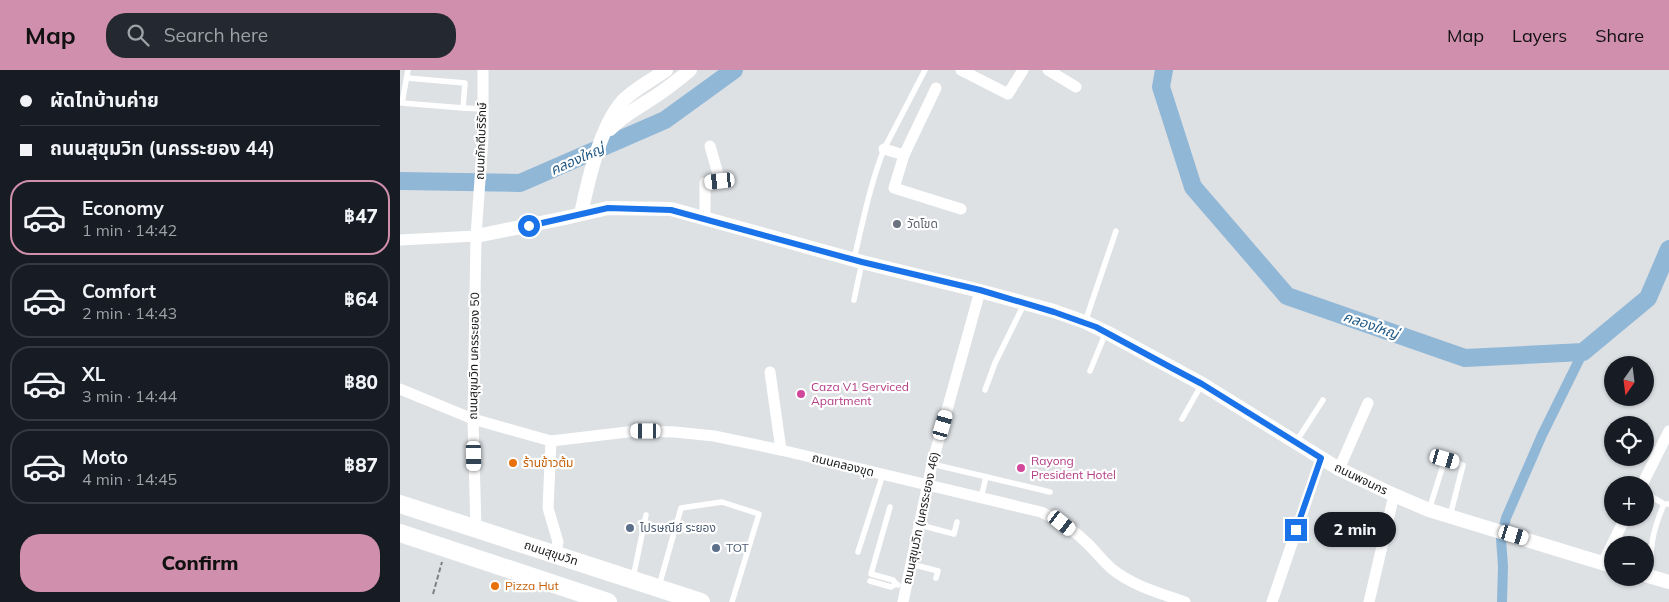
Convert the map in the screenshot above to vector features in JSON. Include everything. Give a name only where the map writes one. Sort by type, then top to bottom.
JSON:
[{"type":"main road","name":"ถนนสุขุมวิท","points":[[400,504],[701,602]]},
{"type":"main road","points":[[400,533],[580,598],[608,602]]},
{"type":"street","name":"ถนนภักดีบริรักษ์","points":[[478,212],[483,70]]},
{"type":"street","points":[[603,138],[618,120],[664,90],[690,70]]},
{"type":"street","points":[[961,70],[977,74],[1008,94],[1023,70]]},
{"type":"street","points":[[1048,70],[1076,87]]},
{"type":"street","points":[[581,214],[587,187],[612,115],[623,100],[661,73],[664,90]]},
{"type":"street","points":[[936,88],[904,155],[894,188],[961,209]]},
{"type":"street","points":[[705,218],[705,183],[720,181],[710,146]]},
{"type":"street","points":[[884,149],[904,155]]},
{"type":"street","name":"ถนนพจนกร","points":[[476,236],[608,208],[671,210],[858,261],[980,290],[1085,322],[1106,332],[1202,384],[1340,469],[1430,510],[1604,563]]},
{"type":"street","name":"ถนนสุขุมวิท นครระยอง 50","points":[[476,529],[473,419],[478,212]]},
{"type":"street","points":[[400,240],[476,236]]},
{"type":"street","name":"ถนนสุขุมวิท (นครระยอง 46)","points":[[901,592],[911,564],[932,464],[980,290]]},
{"type":"street","points":[[770,372],[781,450]]},
{"type":"street","name":"ถนนคลองขุด","points":[[400,389],[473,419],[551,440],[636,431],[714,436],[781,450],[1040,512],[1052,517],[1075,532],[1111,568],[1125,578],[1145,588],[1185,602]]},
{"type":"street","points":[[1340,469],[1368,403]]},
{"type":"street","points":[[1648,476],[1663,454],[1669,432]]},
{"type":"street","points":[[551,440],[548,508],[558,542],[555,554]]},
{"type":"street","points":[[1272,602],[1321,458]]},
{"type":"street","points":[[1369,602],[1394,494]]},
{"type":"street","points":[[1654,578],[1669,582]]},
{"type":"lane","points":[[408,70],[402,103],[482,109]]},
{"type":"lane","points":[[854,300],[867,199],[884,149],[925,70]]},
{"type":"lane","points":[[407,78],[466,82],[464,108]]},
{"type":"lane","points":[[1085,322],[1116,230]]},
{"type":"lane","points":[[985,390],[995,363],[1024,304]]},
{"type":"lane","points":[[1090,371],[1106,332]]},
{"type":"lane","points":[[1182,419],[1202,384]]},
{"type":"lane","points":[[1296,442],[1323,400]]},
{"type":"lane","points":[[1430,510],[1445,459],[1463,465],[1450,516]]},
{"type":"lane","points":[[932,464],[1050,492]]},
{"type":"lane","points":[[858,552],[883,474]]},
{"type":"lane","points":[[981,498],[986,476]]},
{"type":"lane","points":[[1652,536],[1666,504],[1654,498]]},
{"type":"lane","points":[[659,588],[681,508],[722,502],[759,514],[732,602]]},
{"type":"lane","points":[[890,507],[871,574],[894,580],[901,592]]},
{"type":"lane","points":[[633,580],[646,515]]},
{"type":"lane","points":[[920,525],[954,534],[957,522]]},
{"type":"lane","points":[[911,564],[938,571],[936,578]]},
{"type":"lane","points":[[870,581],[901,592]]},
{"type":"path","points":[[433,594],[446,549]]},
{"type":"waterway","name":"คลองใหญ่","points":[[400,181],[520,183],[665,120],[734,70]]},
{"type":"waterway","name":"คลองใหญ่","points":[[1164,70],[1161,87],[1193,187],[1287,296],[1465,358],[1583,352],[1648,298],[1669,249]]},
{"type":"waterway","points":[[1502,602],[1503,566],[1501,539],[1506,518],[1542,435],[1583,352]]},
{"type":"place","name":"วัดโขด","points":[[897,224]]},
{"type":"place","name":"Caza V1 Serviced Apartment","points":[[801,394]]},
{"type":"place","name":"ร้านข้าวต้ม","points":[[513,463]]},
{"type":"place","name":"Rayong President Hotel","points":[[1021,468]]},
{"type":"place","name":"ไปรษณีย์ ระยอง","points":[[630,528]]},
{"type":"place","name":"TOT","points":[[716,548]]},
{"type":"place","name":"Pizza Hut","points":[[495,586]]},
{"type":"route","points":[[529,226],[608,208],[671,210],[862,262],[980,290],[1085,322],[1202,384],[1321,458],[1296,530]]}]
